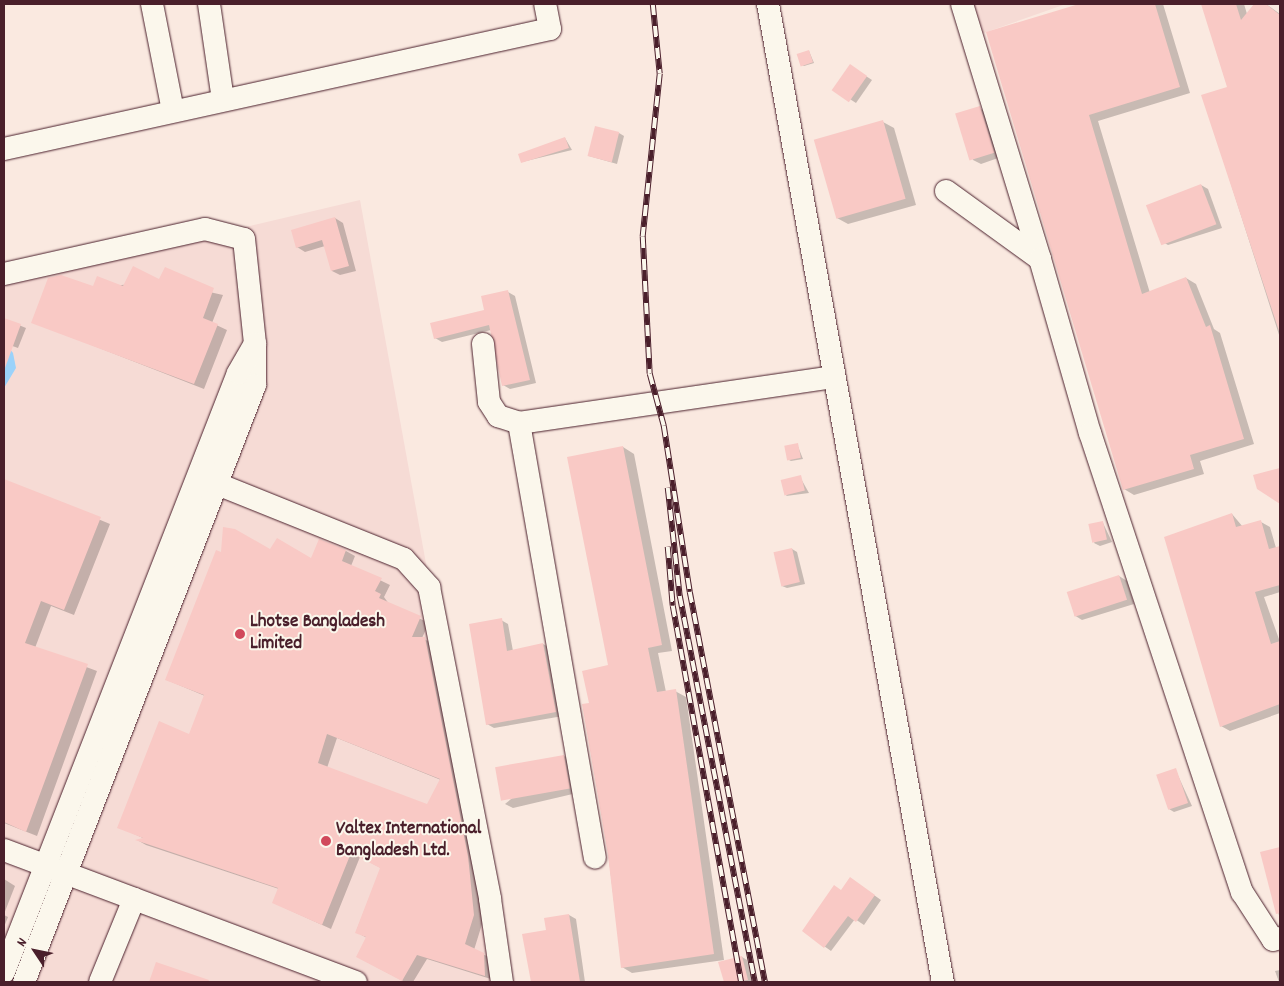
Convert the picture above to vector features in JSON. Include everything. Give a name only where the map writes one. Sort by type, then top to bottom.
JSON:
[{"type":"street","points":[[152,4],[173,111]]},
{"type":"street","points":[[209,4],[223,100]]},
{"type":"street","points":[[4,149],[550,29],[546,4]]},
{"type":"street","points":[[768,4],[833,377],[943,982]]},
{"type":"street","points":[[962,4],[1040,259],[1090,433],[1242,892],[1273,940],[1280,938]]},
{"type":"street","points":[[946,191],[1040,259]]},
{"type":"street","points":[[4,274],[205,229],[244,239],[255,344],[255,384],[218,484],[24,982]]},
{"type":"street","points":[[4,972],[44,864],[238,373],[255,344]]},
{"type":"street","points":[[483,344],[489,402],[498,416],[519,423],[833,377]]},
{"type":"street","points":[[519,423],[595,857]]},
{"type":"street","points":[[197,476],[404,560],[429,587],[490,899],[502,982]]},
{"type":"street","points":[[4,850],[356,982]]},
{"type":"street","points":[[100,982],[134,899]]},
{"type":"shaded area","points":[[969,4],[1066,4],[978,35]]},
{"type":"shaded area","points":[[360,200],[502,982],[4,982],[4,284]]},
{"type":"water","points":[[4,342],[13,353],[16,368],[4,388]]},
{"type":"building","points":[[1079,4],[1155,4],[1180,87],[1089,115],[1142,294],[1186,277],[1206,327],[1210,325],[1244,439],[1190,455],[1194,469],[1123,490],[986,32]]},
{"type":"building","points":[[1201,4],[1236,4],[1241,20],[1254,4],[1266,4],[1280,15],[1280,334],[1201,95],[1227,87]]},
{"type":"building","points":[[809,50],[813,62],[801,66],[797,54]]},
{"type":"building","points":[[850,64],[867,76],[849,102],[832,90]]},
{"type":"building","points":[[980,106],[994,153],[969,160],[955,114]]},
{"type":"building","points":[[883,120],[906,199],[836,219],[814,140]]},
{"type":"building","points":[[595,126],[619,132],[612,162],[588,156]]},
{"type":"building","points":[[565,137],[569,148],[521,163],[518,154]]},
{"type":"building","points":[[1201,184],[1216,224],[1161,245],[1146,205]]},
{"type":"building","points":[[335,217],[349,266],[331,271],[322,240],[296,248],[291,230]]},
{"type":"building","points":[[133,266],[159,279],[165,267],[214,288],[203,318],[218,324],[194,384],[31,323],[48,278],[61,275],[93,286],[97,276],[123,286]]},
{"type":"building","points":[[508,290],[530,380],[502,386],[489,325],[434,339],[430,323],[484,310],[481,296]]},
{"type":"building","points":[[4,318],[21,324],[5,368],[4,367]]},
{"type":"building","points":[[798,443],[801,458],[787,460],[784,446]]},
{"type":"building","points":[[623,446],[662,645],[648,648],[657,692],[676,689],[714,954],[621,968],[608,855],[582,704],[589,703],[582,671],[608,665],[567,457]]},
{"type":"building","points":[[1280,468],[1280,504],[1257,489],[1253,475]]},
{"type":"building","points":[[801,475],[805,491],[784,496],[781,480]]},
{"type":"building","points":[[4,479],[101,517],[64,610],[41,601],[25,643],[88,664],[26,832],[4,822]]},
{"type":"building","points":[[1232,513],[1236,527],[1261,520],[1269,549],[1280,546],[1280,585],[1255,592],[1271,644],[1280,641],[1280,704],[1220,727],[1164,537]]},
{"type":"building","points":[[1103,521],[1107,540],[1092,543],[1088,524]]},
{"type":"building","points":[[223,527],[235,529],[270,549],[277,538],[311,558],[319,539],[346,550],[342,561],[382,578],[375,591],[381,594],[379,598],[421,616],[412,637],[425,637],[468,856],[474,915],[465,944],[484,953],[485,976],[417,955],[402,981],[356,957],[366,937],[355,933],[380,868],[351,853],[322,925],[272,903],[278,888],[135,840],[143,838],[117,828],[159,721],[189,734],[204,695],[165,680],[216,550],[221,552]],"holes":[[[327,734],[440,779],[427,804],[318,763]]]},
{"type":"building","points":[[792,548],[800,582],[781,586],[773,552]]},
{"type":"building","points":[[1119,575],[1127,600],[1075,617],[1067,592]]},
{"type":"building","points":[[502,618],[507,651],[543,643],[556,712],[486,725],[469,624]]},
{"type":"building","points":[[564,755],[570,788],[501,801],[495,767]]},
{"type":"building","points":[[1176,768],[1188,803],[1168,810],[1156,775]]},
{"type":"building","points":[[1280,847],[1280,913],[1276,914],[1260,852]]},
{"type":"building","points":[[850,877],[875,895],[856,922],[848,916],[824,948],[802,931],[834,885],[841,890]]},
{"type":"building","points":[[569,914],[580,982],[531,982],[522,934],[546,930],[544,918]]},
{"type":"building","points":[[742,956],[748,980],[724,982],[718,962]]},
{"type":"building","points":[[156,962],[209,980],[208,982],[149,982]]},
{"type":"railway","points":[[653,4],[660,74],[643,237],[650,374],[664,426],[690,592],[765,982]]},
{"type":"railway","points":[[668,488],[680,596],[755,982]]},
{"type":"railway","points":[[668,547],[673,606],[741,982]]},
{"type":"place","name":"Lhotse Bangladesh Limited","points":[[240,634]]},
{"type":"place","name":"Valtex International Bangladesh Ltd.","points":[[326,841]]}]
